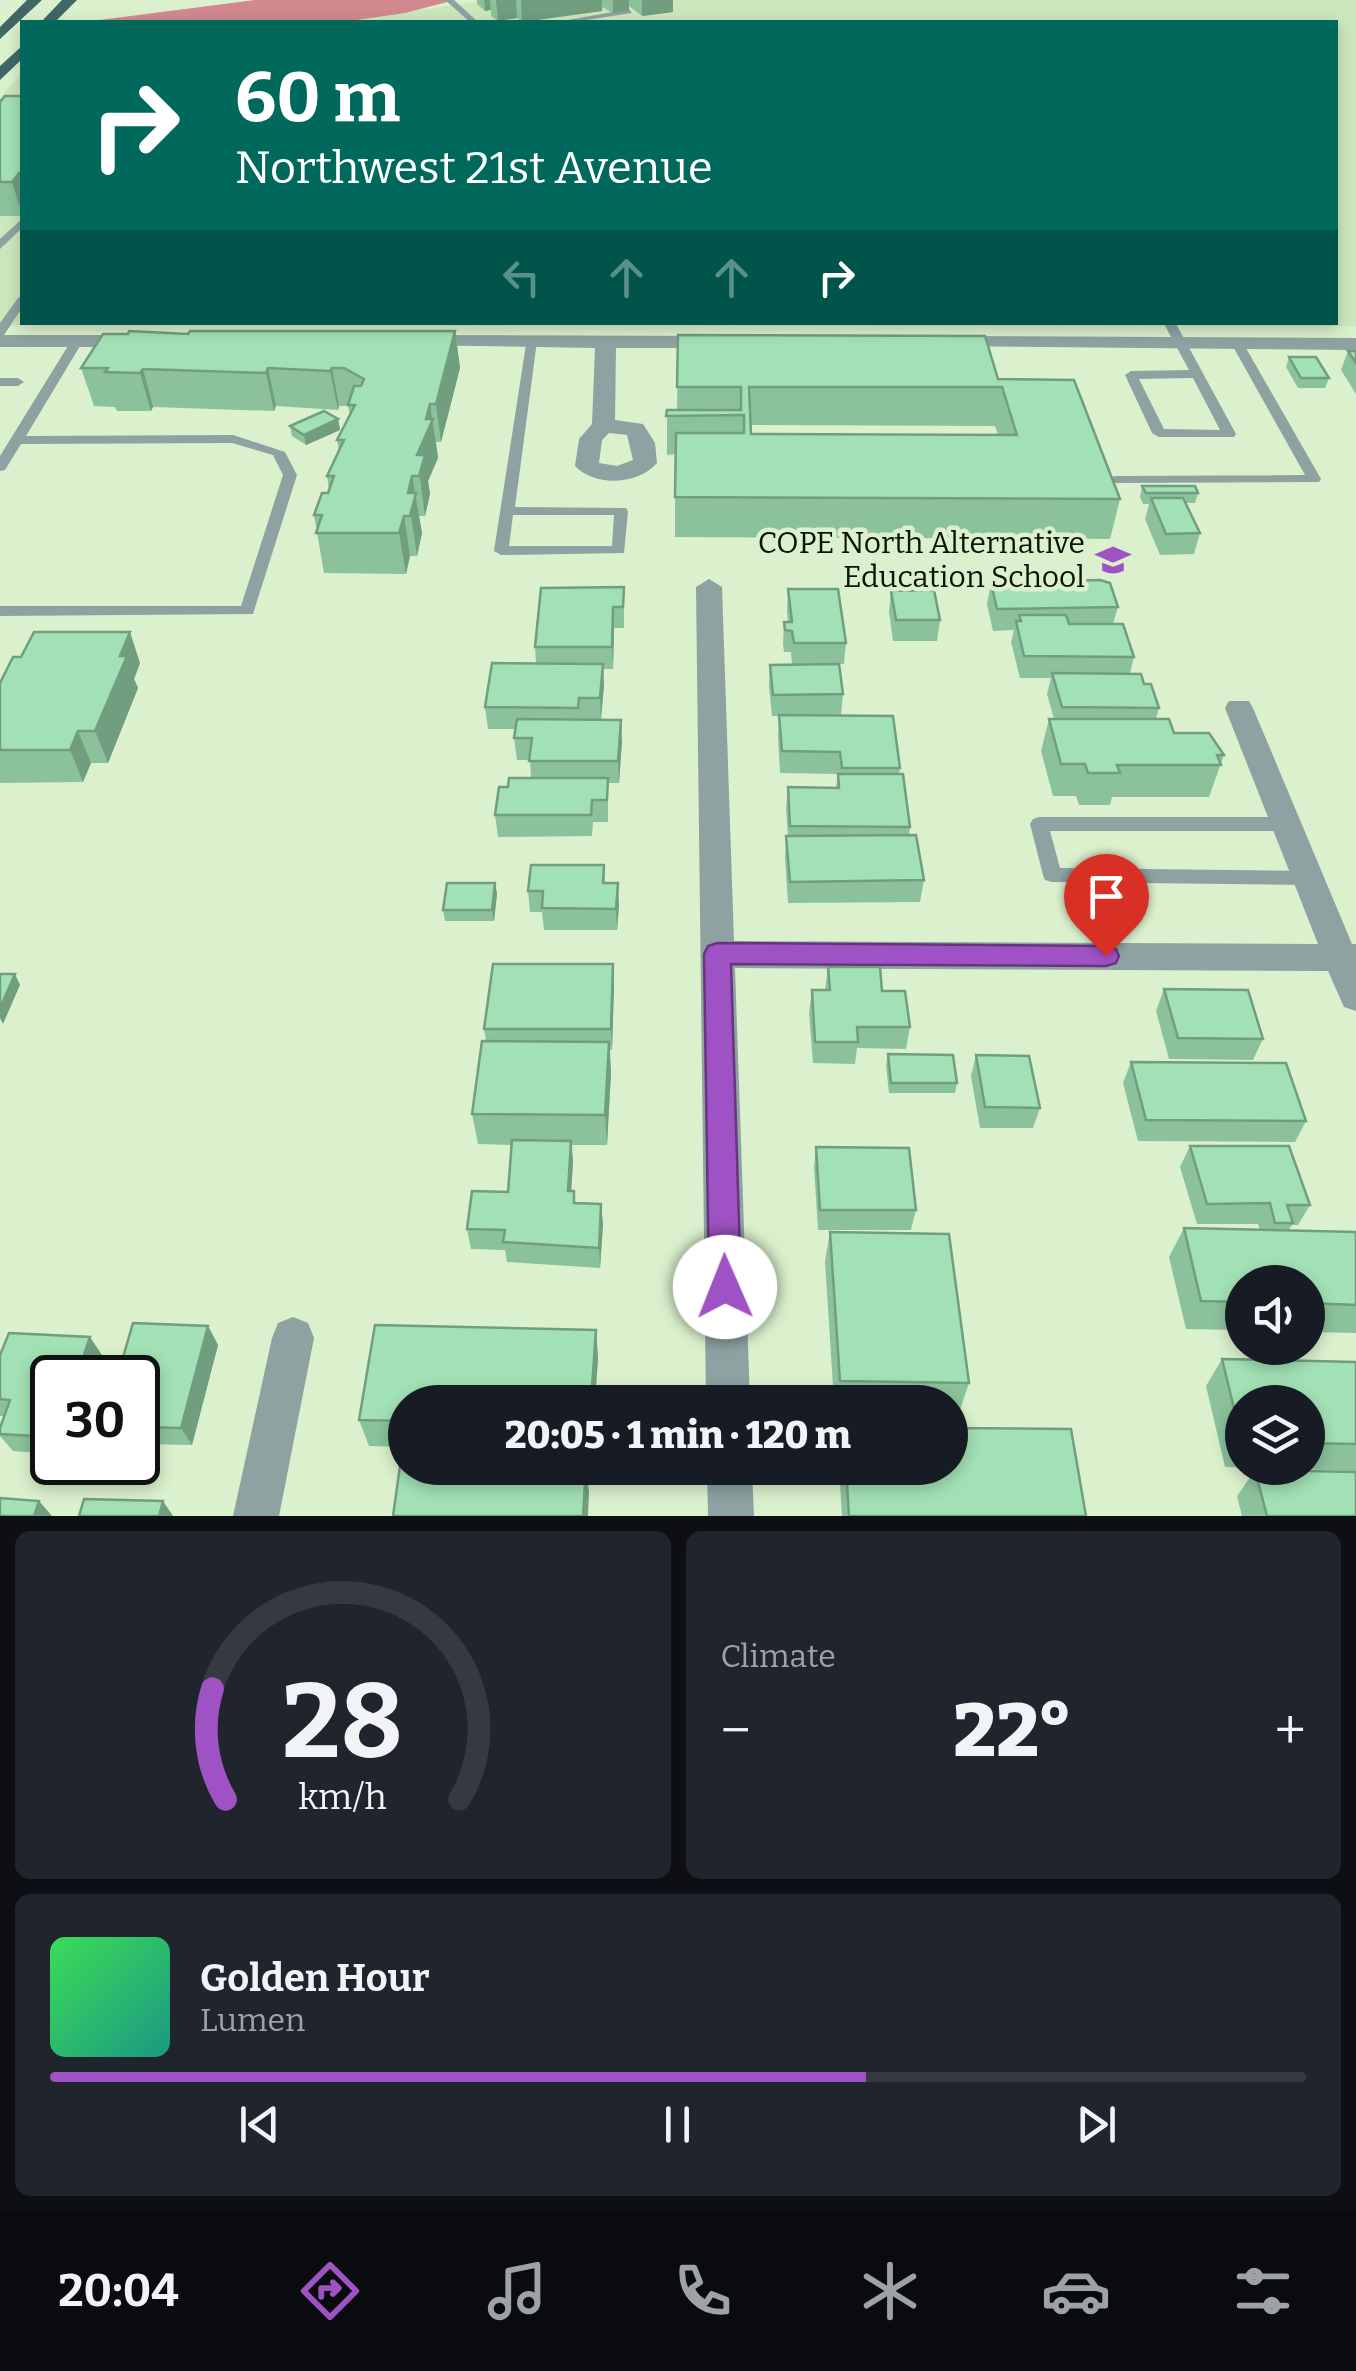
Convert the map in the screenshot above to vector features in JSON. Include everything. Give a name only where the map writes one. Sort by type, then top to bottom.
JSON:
[{"type":"main road","points":[[0,36],[34,0]]},
{"type":"main road","points":[[50,20],[70,0]]},
{"type":"main road","points":[[0,75],[18,55]]},
{"type":"street","points":[[403,335],[531,341],[738,342]]},
{"type":"street","points":[[0,341],[156,341]]},
{"type":"street","points":[[603,424],[606,341]]},
{"type":"street","points":[[930,342],[1356,344]]},
{"type":"street","points":[[709,586],[728,1385]]},
{"type":"street","points":[[1239,708],[1308,878],[1348,958],[1356,997]]},
{"type":"street","points":[[717,954],[1348,958]]},
{"type":"street","points":[[256,1516],[293,1338]]},
{"type":"street","points":[[730,1485],[731,1516]]},
{"type":"lane","points":[[451,2],[472,20]]},
{"type":"lane","points":[[575,20],[629,12]]},
{"type":"lane","points":[[0,246],[20,224]]},
{"type":"lane","points":[[0,332],[20,303]]},
{"type":"lane","points":[[1171,325],[1183,343],[1199,374],[1229,434],[1159,433],[1131,374],[1199,374]]},
{"type":"lane","points":[[0,467],[77,340]]},
{"type":"lane","points":[[507,511],[621,511],[619,550],[501,551],[531,341]]},
{"type":"lane","points":[[1116,480],[1314,479],[1238,343]]},
{"type":"lane","points":[[0,382],[18,382]]},
{"type":"lane","points":[[0,611],[247,611],[290,475],[278,452],[233,439],[16,440]]},
{"type":"lane","points":[[1286,824],[1038,824],[1052,875],[1308,878]]},
{"type":"shaded area","points":[[255,0],[455,0],[357,20],[100,20]]},
{"type":"shaded area","points":[[489,0],[1356,0],[1356,326],[0,325],[0,98],[20,75],[20,325],[1338,325],[1338,20],[349,20]]},
{"type":"building","points":[[5,96],[20,96],[20,173],[12,182],[0,182],[0,102]]},
{"type":"building","points":[[455,331],[436,404],[430,404],[426,419],[433,419],[417,455],[425,455],[419,476],[412,476],[408,493],[416,493],[410,516],[404,516],[399,533],[316,533],[322,515],[314,515],[322,493],[328,493],[334,476],[327,476],[344,440],[337,440],[355,405],[348,405],[354,386],[361,386],[364,379],[344,368],[268,368],[266,373],[143,369],[140,373],[81,368],[103,334]]},
{"type":"building","points":[[678,335],[985,336],[998,379],[1074,380],[1120,499],[675,497],[676,433],[744,433],[744,415],[666,416],[667,410],[741,410],[741,387],[677,387]],"holes":[[[749,387],[1002,387],[1017,435],[751,434]]]},
{"type":"building","points":[[1289,357],[1316,357],[1329,378],[1301,378]]},
{"type":"building","points":[[324,411],[338,419],[304,435],[290,426]]},
{"type":"building","points":[[1142,486],[1195,486],[1198,493],[1146,493]]},
{"type":"building","points":[[1151,498],[1183,498],[1200,533],[1166,534]]},
{"type":"building","points":[[991,583],[1110,583],[1118,607],[997,609]]},
{"type":"building","points":[[624,587],[623,607],[613,607],[612,647],[535,647],[541,588]]},
{"type":"building","points":[[788,589],[838,589],[846,643],[794,643],[792,631],[785,630],[784,622],[792,622]]},
{"type":"building","points":[[934,590],[940,620],[896,620],[891,591]]},
{"type":"building","points":[[1019,615],[1066,615],[1069,624],[1123,624],[1134,657],[1024,656],[1016,621],[1021,621]]},
{"type":"building","points":[[34,632],[130,632],[120,656],[127,656],[95,731],[78,731],[70,750],[0,750],[0,683],[13,657],[21,657]]},
{"type":"building","points":[[492,663],[603,664],[600,698],[579,698],[578,708],[485,707]]},
{"type":"building","points":[[839,664],[843,694],[773,695],[770,665]]},
{"type":"building","points":[[1052,673],[1141,674],[1144,684],[1151,684],[1159,708],[1062,707]]},
{"type":"building","points":[[779,715],[893,716],[900,768],[842,768],[840,752],[782,751]]},
{"type":"building","points":[[517,719],[621,720],[618,761],[529,761],[532,738],[514,738]]},
{"type":"building","points":[[1049,719],[1169,719],[1174,733],[1209,733],[1224,755],[1217,755],[1221,765],[1117,765],[1120,773],[1088,773],[1085,764],[1061,764]]},
{"type":"building","points":[[838,774],[903,774],[910,827],[790,826],[788,787],[839,788]]},
{"type":"building","points":[[509,778],[608,778],[607,800],[592,800],[591,815],[495,815],[499,787],[508,787]]},
{"type":"building","points":[[916,835],[924,880],[790,882],[786,836]]},
{"type":"building","points":[[531,865],[604,865],[603,883],[618,883],[616,909],[542,908],[543,891],[528,891]]},
{"type":"building","points":[[447,883],[495,883],[492,910],[443,910]]},
{"type":"building","points":[[493,964],[613,964],[611,1029],[484,1029]]},
{"type":"building","points":[[828,967],[880,967],[882,991],[905,991],[910,1027],[857,1027],[858,1042],[815,1042],[812,990],[830,990]]},
{"type":"building","points":[[0,974],[15,974],[0,1008]]},
{"type":"building","points":[[1164,989],[1248,990],[1263,1039],[1178,1038]]},
{"type":"building","points":[[482,1041],[609,1042],[605,1115],[472,1114]]},
{"type":"building","points":[[888,1054],[953,1055],[957,1083],[891,1083]]},
{"type":"building","points":[[976,1055],[1029,1056],[1040,1108],[985,1107]]},
{"type":"building","points":[[1131,1062],[1286,1063],[1306,1121],[1146,1120]]},
{"type":"building","points":[[512,1140],[571,1141],[568,1191],[574,1191],[574,1203],[601,1204],[599,1248],[503,1242],[505,1230],[467,1229],[472,1191],[508,1192]]},
{"type":"building","points":[[1190,1146],[1289,1146],[1310,1205],[1287,1205],[1293,1223],[1275,1223],[1270,1203],[1207,1204]]},
{"type":"building","points":[[816,1147],[909,1148],[916,1210],[820,1210]]},
{"type":"building","points":[[1184,1228],[1356,1232],[1356,1305],[1325,1304],[1325,1265],[1225,1265],[1225,1302],[1201,1301]]},
{"type":"building","points":[[830,1232],[949,1234],[969,1383],[840,1381]]},
{"type":"building","points":[[133,1323],[208,1326],[181,1428],[160,1428],[160,1355],[124,1355]]},
{"type":"building","points":[[375,1325],[596,1330],[592,1385],[388,1385],[388,1421],[359,1420]]},
{"type":"building","points":[[9,1333],[90,1337],[84,1355],[30,1355],[30,1436],[0,1434],[10,1400],[0,1399],[0,1355]]},
{"type":"building","points":[[1222,1359],[1225,1365],[1356,1362],[1356,1444],[1325,1443],[1325,1385],[1228,1385]]},
{"type":"building","points":[[968,1428],[1071,1429],[1086,1516],[849,1516],[847,1485],[968,1485]]},
{"type":"building","points":[[1325,1471],[1356,1472],[1356,1516],[1267,1516],[1259,1485],[1325,1485]]},
{"type":"building","points":[[397,1485],[585,1485],[583,1516],[393,1516]]},
{"type":"building","points":[[0,1498],[39,1501],[34,1516],[0,1516]]},
{"type":"building","points":[[84,1499],[163,1501],[159,1516],[79,1516]]},
{"type":"place","name":"COPE North Alternative Education School","points":[[1113,560]]},
{"type":"route","points":[[725,1287],[717,954],[1106,956]]}]
